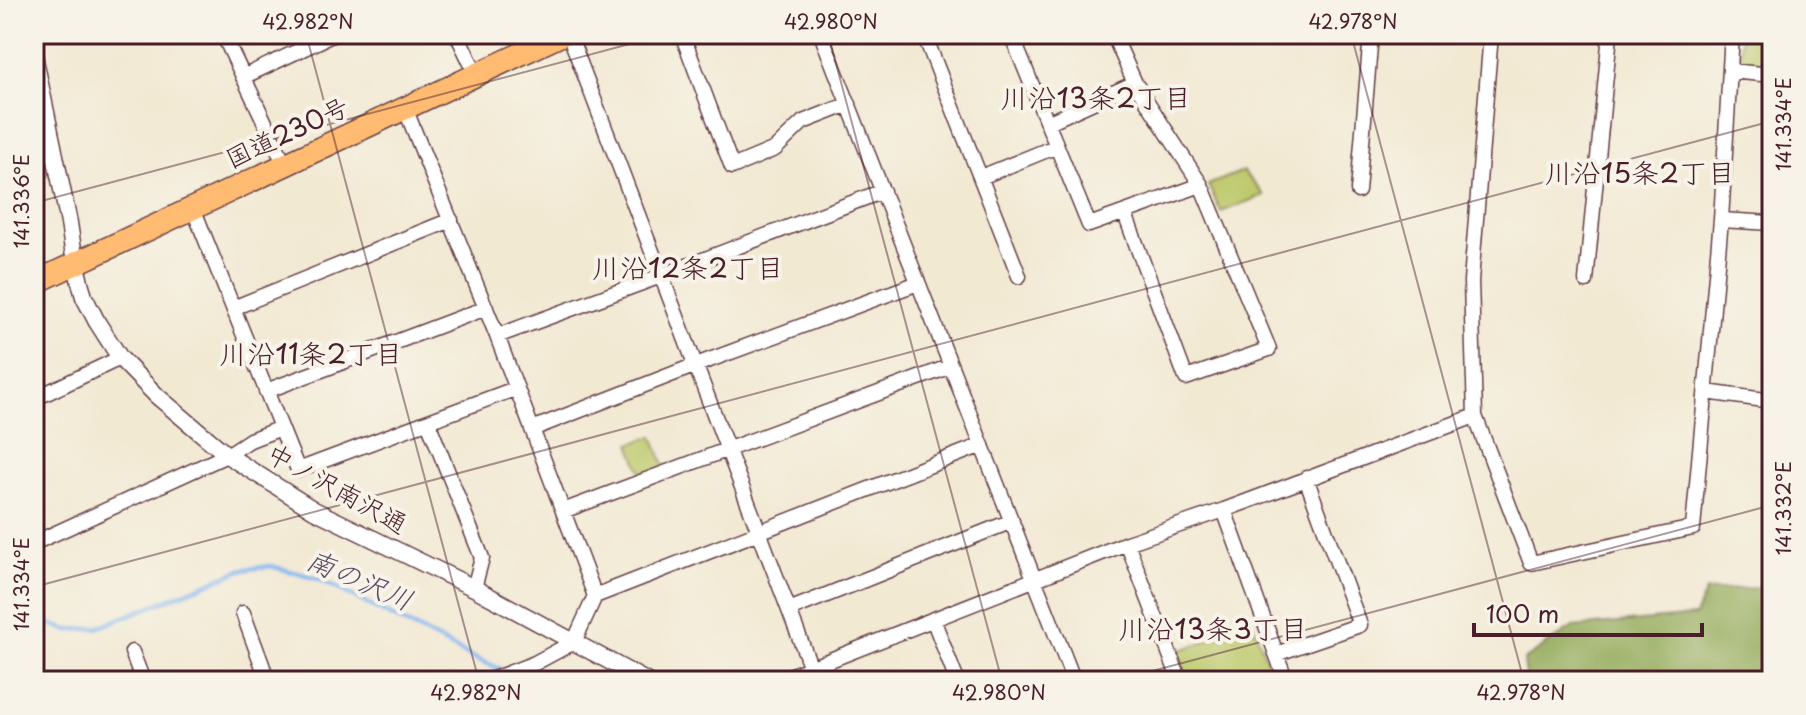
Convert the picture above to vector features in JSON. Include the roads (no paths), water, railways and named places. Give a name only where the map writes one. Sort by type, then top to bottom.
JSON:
[{"type":"highway","name":"国道230号","points":[[34,283],[566,34]]},
{"type":"street","points":[[223,34],[285,165]]},
{"type":"street","points":[[243,77],[334,34]]},
{"type":"street","points":[[457,34],[476,74]]},
{"type":"street","points":[[566,34],[813,674]]},
{"type":"street","points":[[682,34],[732,167],[775,149],[803,122],[849,104]]},
{"type":"street","points":[[821,34],[1074,681]]},
{"type":"street","points":[[924,34],[1019,276]]},
{"type":"street","points":[[1011,34],[1089,225],[1201,185]]},
{"type":"street","points":[[1113,34],[1135,83],[1201,185],[1269,349],[1186,378],[1125,214]]},
{"type":"street","points":[[1358,191],[1371,34]]},
{"type":"street","points":[[1491,34],[1471,281],[1475,416],[1531,563],[1693,528],[1721,220],[1732,34]]},
{"type":"street","points":[[1586,281],[1610,34]]},
{"type":"street","name":"中ノ沢南沢通","points":[[34,55],[84,297],[120,358],[157,396],[227,455],[314,510],[474,588],[646,681]]},
{"type":"street","points":[[1730,71],[1772,75]]},
{"type":"street","points":[[1047,123],[1135,83]]},
{"type":"street","points":[[405,108],[497,336],[595,596]]},
{"type":"street","points":[[981,177],[1057,146]]},
{"type":"street","points":[[497,336],[883,191]]},
{"type":"street","points":[[193,208],[298,470],[517,388]]},
{"type":"street","points":[[233,308],[451,220]]},
{"type":"street","points":[[1721,220],[1772,223]]},
{"type":"street","points":[[532,429],[918,283]]},
{"type":"street","points":[[266,391],[486,308]]},
{"type":"street","points":[[34,399],[120,358]]},
{"type":"street","points":[[563,511],[951,366]]},
{"type":"street","points":[[1706,392],[1772,401]]},
{"type":"street","points":[[777,681],[813,674],[933,619],[1034,579],[1475,416]]},
{"type":"street","points":[[428,422],[482,558],[474,588]]},
{"type":"street","points":[[34,543],[281,428]]},
{"type":"street","points":[[488,681],[535,663],[574,642],[595,596],[982,445]]},
{"type":"street","points":[[1276,654],[1360,625],[1306,478]]},
{"type":"street","points":[[1224,510],[1286,681]]},
{"type":"street","points":[[789,610],[1012,521]]},
{"type":"street","points":[[1127,543],[1180,681]]},
{"type":"street","points":[[243,613],[268,681]]},
{"type":"street","points":[[933,619],[957,681]]},
{"type":"street","points":[[132,652],[143,681]]},
{"type":"waterway","name":"南の沢川","points":[[34,618],[67,630],[97,628],[241,570],[271,566],[319,579],[505,671]]},
{"type":"waterway","name":"南の沢川","points":[[514,675],[528,681]]},
{"type":"district","name":"川沿13条2丁目","points":[[1096,98]]},
{"type":"district","name":"川沿15条2丁目","points":[[1640,173]]},
{"type":"district","name":"川沿12条2丁目","points":[[688,268]]},
{"type":"district","name":"川沿11条2丁目","points":[[311,354]]},
{"type":"district","name":"川沿13条3丁目","points":[[1213,629]]}]
